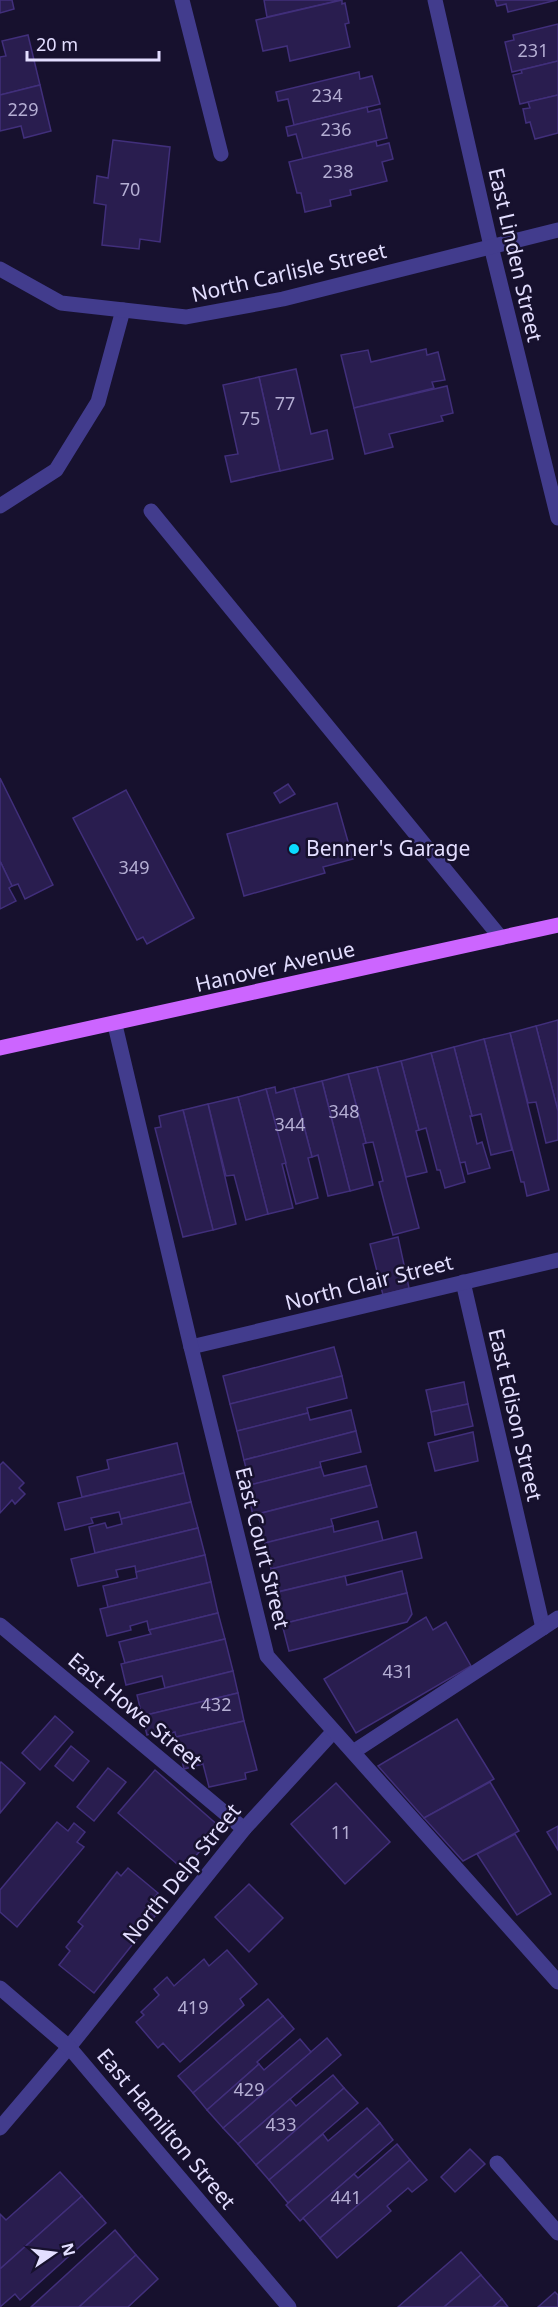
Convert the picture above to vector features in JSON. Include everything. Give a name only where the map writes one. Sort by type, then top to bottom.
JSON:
[{"type":"main road","name":"Hanover Avenue","points":[[0,1048],[558,925]]},
{"type":"street","points":[[182,0],[221,154]]},
{"type":"street","name":"East Linden Street","points":[[435,0],[491,246],[554,480],[558,518]]},
{"type":"street","name":"North Carlisle Street","points":[[123,310],[186,317],[283,299],[558,230]]},
{"type":"street","points":[[0,269],[61,303],[123,310],[98,402],[56,470],[0,506]]},
{"type":"street","points":[[151,511],[501,938]]},
{"type":"street","name":"East Court Street","points":[[115,1024],[190,1347],[267,1656],[333,1732],[556,1976]]},
{"type":"street","name":"North Clair Street","points":[[190,1347],[558,1260]]},
{"type":"street","name":"East Edison Street","points":[[463,1282],[543,1628]]},
{"type":"street","points":[[352,1752],[558,1618]]},
{"type":"street","name":"East Howe Street","points":[[0,1625],[244,1829]]},
{"type":"street","name":"North Delp Street","points":[[0,2128],[69,2047],[244,1829],[333,1732]]},
{"type":"street","name":"East Hamilton Street","points":[[0,1988],[69,2047],[289,2307]]},
{"type":"street","points":[[497,2163],[558,2233]]},
{"type":"building","points":[[0,0],[12,0],[14,9],[0,13]]},
{"type":"building","points":[[264,0],[341,0],[267,17]]},
{"type":"building","points":[[342,0],[342,4],[345,3],[349,23],[345,24],[350,47],[290,61],[287,46],[263,51],[256,20]]},
{"type":"building","points":[[495,0],[557,0],[508,12],[506,4],[497,6]]},
{"type":"building","points":[[558,24],[558,61],[512,72],[505,42],[514,40],[513,35]]},
{"type":"building","points":[[28,35],[40,85],[0,95],[0,57],[6,56],[2,41]]},
{"type":"building","points":[[558,61],[558,95],[520,104],[513,75],[522,73],[521,70]]},
{"type":"building","points":[[359,72],[360,79],[372,76],[380,104],[294,125],[288,99],[278,101],[276,92]]},
{"type":"building","points":[[40,85],[51,131],[24,138],[21,126],[0,131],[0,95]]},
{"type":"building","points":[[558,95],[558,133],[535,139],[530,122],[526,123],[523,109],[530,108],[528,102]]},
{"type":"building","points":[[367,107],[368,112],[380,109],[387,138],[303,159],[296,134],[288,136],[286,127]]},
{"type":"building","points":[[113,140],[170,147],[160,242],[140,239],[139,249],[102,245],[106,205],[94,203],[97,176],[108,178]]},
{"type":"building","points":[[376,141],[377,146],[389,143],[393,159],[382,162],[387,181],[350,190],[351,195],[330,200],[331,206],[305,212],[301,193],[297,193],[289,162]]},
{"type":"building","points":[[426,349],[427,355],[438,352],[445,380],[432,382],[434,388],[354,408],[341,355],[368,350],[371,362]]},
{"type":"building","points":[[296,369],[311,434],[327,430],[333,459],[280,471],[259,377]]},
{"type":"building","points":[[259,377],[280,471],[231,482],[225,456],[238,454],[223,385]]},
{"type":"building","points":[[447,386],[453,413],[441,416],[443,421],[389,434],[393,447],[365,454],[354,408]]},
{"type":"building","points":[[0,778],[53,885],[25,899],[18,884],[12,886],[0,861]]},
{"type":"building","points":[[288,784],[295,794],[280,803],[274,793]]},
{"type":"building","points":[[126,790],[194,918],[147,944],[143,937],[137,940],[73,818]]},
{"type":"building","points":[[337,803],[353,859],[323,867],[325,873],[244,896],[227,834]]},
{"type":"building","points":[[0,861],[12,886],[9,888],[16,901],[0,909]]},
{"type":"building","points":[[558,1020],[558,1111],[536,1026]]},
{"type":"building","points":[[536,1026],[558,1111],[558,1140],[546,1143],[536,1102],[528,1103],[510,1033]]},
{"type":"building","points":[[510,1033],[549,1190],[527,1196],[524,1182],[521,1182],[484,1039]]},
{"type":"building","points":[[484,1039],[512,1150],[491,1155],[481,1114],[472,1116],[454,1047]]},
{"type":"building","points":[[454,1047],[477,1144],[482,1142],[490,1168],[468,1174],[465,1162],[460,1163],[431,1053]]},
{"type":"building","points":[[431,1053],[465,1182],[445,1188],[440,1170],[437,1170],[426,1128],[419,1130],[401,1061]]},
{"type":"building","points":[[401,1061],[427,1172],[406,1177],[377,1067]]},
{"type":"building","points":[[377,1067],[419,1228],[393,1235],[379,1182],[383,1181],[373,1142],[366,1143],[348,1074]]},
{"type":"building","points":[[348,1074],[366,1143],[363,1144],[373,1185],[350,1191],[322,1081]]},
{"type":"building","points":[[322,1081],[350,1191],[328,1196],[318,1155],[312,1157],[294,1088]]},
{"type":"building","points":[[275,1087],[276,1093],[294,1088],[312,1157],[308,1158],[318,1198],[296,1204],[266,1089]]},
{"type":"building","points":[[266,1089],[286,1163],[282,1164],[293,1208],[268,1214],[238,1097]]},
{"type":"building","points":[[238,1097],[268,1214],[246,1220],[234,1175],[226,1176],[208,1104]]},
{"type":"building","points":[[208,1104],[236,1224],[213,1230],[183,1110]]},
{"type":"building","points":[[183,1110],[213,1230],[183,1237],[155,1128],[161,1127],[159,1116]]},
{"type":"building","points":[[398,1237],[409,1288],[383,1295],[370,1244]]},
{"type":"building","points":[[334,1347],[342,1376],[230,1404],[223,1376]]},
{"type":"building","points":[[342,1376],[347,1398],[307,1408],[308,1413],[237,1431],[230,1404]]},
{"type":"building","points":[[464,1382],[468,1404],[431,1412],[426,1390]]},
{"type":"building","points":[[468,1404],[473,1426],[435,1435],[431,1412]]},
{"type":"building","points":[[351,1410],[356,1431],[244,1460],[237,1431],[308,1413],[310,1420]]},
{"type":"building","points":[[356,1431],[361,1452],[320,1462],[321,1467],[250,1485],[244,1460]]},
{"type":"building","points":[[473,1432],[478,1461],[435,1471],[428,1443]]},
{"type":"building","points":[[177,1443],[184,1473],[82,1497],[77,1477],[109,1469],[107,1460]]},
{"type":"building","points":[[3,1462],[24,1483],[19,1488],[25,1494],[15,1504],[12,1500],[0,1513],[0,1465]]},
{"type":"building","points":[[366,1466],[371,1485],[253,1515],[246,1486],[321,1467],[324,1476]]},
{"type":"building","points":[[184,1473],[191,1502],[121,1519],[119,1512],[91,1518],[93,1523],[65,1530],[58,1503]]},
{"type":"building","points":[[371,1485],[377,1507],[331,1519],[333,1526],[265,1543],[258,1514]]},
{"type":"building","points":[[191,1502],[198,1528],[95,1553],[89,1527],[105,1523],[107,1528],[122,1524],[121,1519]]},
{"type":"building","points":[[378,1521],[383,1541],[271,1569],[265,1543],[333,1526],[334,1532]]},
{"type":"building","points":[[198,1528],[205,1555],[136,1572],[135,1566],[116,1570],[118,1577],[78,1586],[71,1559]]},
{"type":"building","points":[[416,1532],[422,1558],[277,1592],[271,1569]]},
{"type":"building","points":[[205,1555],[211,1582],[108,1607],[103,1586],[137,1578],[136,1572]]},
{"type":"building","points":[[402,1571],[407,1593],[282,1624],[274,1593],[345,1576],[347,1585]]},
{"type":"building","points":[[211,1582],[218,1613],[149,1630],[147,1621],[130,1626],[131,1630],[107,1636],[100,1609]]},
{"type":"building","points":[[407,1593],[412,1614],[407,1622],[289,1651],[282,1624]]},
{"type":"building","points":[[218,1613],[225,1639],[125,1663],[119,1642],[151,1634],[149,1630]]},
{"type":"building","points":[[426,1617],[433,1630],[446,1622],[471,1666],[356,1733],[324,1679]]},
{"type":"building","points":[[225,1639],[233,1671],[165,1688],[162,1676],[126,1685],[121,1664]]},
{"type":"building","points":[[233,1671],[238,1693],[142,1716],[137,1695]]},
{"type":"building","points":[[238,1693],[244,1721],[176,1737],[175,1732],[156,1737],[155,1732],[147,1735],[142,1716]]},
{"type":"building","points":[[55,1716],[73,1732],[40,1770],[22,1753]]},
{"type":"building","points":[[457,1719],[494,1779],[424,1818],[378,1766]]},
{"type":"building","points":[[244,1721],[257,1770],[245,1773],[246,1779],[209,1787],[203,1764],[184,1769],[176,1737]]},
{"type":"building","points":[[71,1746],[89,1761],[73,1781],[55,1766]]},
{"type":"building","points":[[1,1762],[25,1783],[0,1813],[0,1764]]},
{"type":"building","points":[[108,1768],[126,1782],[94,1821],[77,1807]]},
{"type":"building","points":[[155,1770],[220,1827],[184,1870],[118,1813]]},
{"type":"building","points":[[490,1782],[519,1831],[463,1861],[424,1818]]},
{"type":"building","points":[[336,1783],[390,1842],[345,1884],[291,1824]]},
{"type":"building","points":[[57,1822],[68,1831],[74,1823],[85,1832],[77,1842],[84,1847],[17,1927],[0,1912],[0,1890]]},
{"type":"building","points":[[558,1826],[558,1850],[547,1832]]},
{"type":"building","points":[[515,1834],[551,1894],[517,1915],[477,1854]]},
{"type":"building","points":[[128,1868],[158,1893],[146,1908],[155,1916],[94,1993],[59,1965],[70,1951],[66,1947],[83,1926],[78,1922],[117,1872],[121,1876]]},
{"type":"building","points":[[249,1884],[283,1918],[249,1952],[215,1917]]},
{"type":"building","points":[[227,1950],[257,1984],[240,1999],[244,2005],[180,2062],[163,2043],[158,2048],[136,2022],[144,2015],[141,2012],[159,1995],[154,1989],[167,1977],[174,1986],[204,1959],[209,1966]]},
{"type":"building","points":[[268,1999],[283,2016],[193,2093],[178,2076]]},
{"type":"building","points":[[283,2016],[294,2029],[207,2110],[193,2093]]},
{"type":"building","points":[[327,2038],[341,2055],[238,2144],[223,2128]]},
{"type":"building","points":[[300,2039],[311,2052],[223,2128],[207,2110],[259,2064],[264,2070]]},
{"type":"building","points":[[333,2075],[344,2088],[256,2165],[238,2144],[290,2099],[296,2106]]},
{"type":"building","points":[[344,2088],[358,2103],[269,2180],[256,2165]]},
{"type":"building","points":[[367,2108],[380,2123],[288,2203],[269,2180],[323,2134],[328,2141]]},
{"type":"building","points":[[380,2123],[393,2140],[300,2221],[286,2205]]},
{"type":"building","points":[[397,2144],[410,2160],[320,2238],[303,2218],[354,2174],[358,2178]]},
{"type":"building","points":[[470,2149],[485,2164],[455,2192],[441,2177]]},
{"type":"building","points":[[410,2160],[427,2180],[412,2192],[408,2188],[387,2206],[391,2211],[337,2258],[320,2238]]},
{"type":"building","points":[[60,2172],[82,2196],[0,2269],[0,2214],[6,2220]]},
{"type":"building","points":[[82,2196],[106,2223],[20,2300],[15,2294],[0,2307],[0,2269]]},
{"type":"building","points":[[115,2230],[136,2255],[79,2307],[31,2307]]},
{"type":"building","points":[[461,2252],[481,2275],[444,2307],[398,2307]]},
{"type":"building","points":[[136,2255],[158,2279],[128,2307],[79,2307]]},
{"type":"building","points":[[481,2275],[502,2299],[493,2307],[444,2307]]},
{"type":"building","points":[[555,2292],[558,2295],[558,2307],[538,2307]]},
{"type":"building","points":[[502,2299],[508,2307],[493,2307]]},
{"type":"place","name":"Benner's Garage","points":[[294,849]]}]
